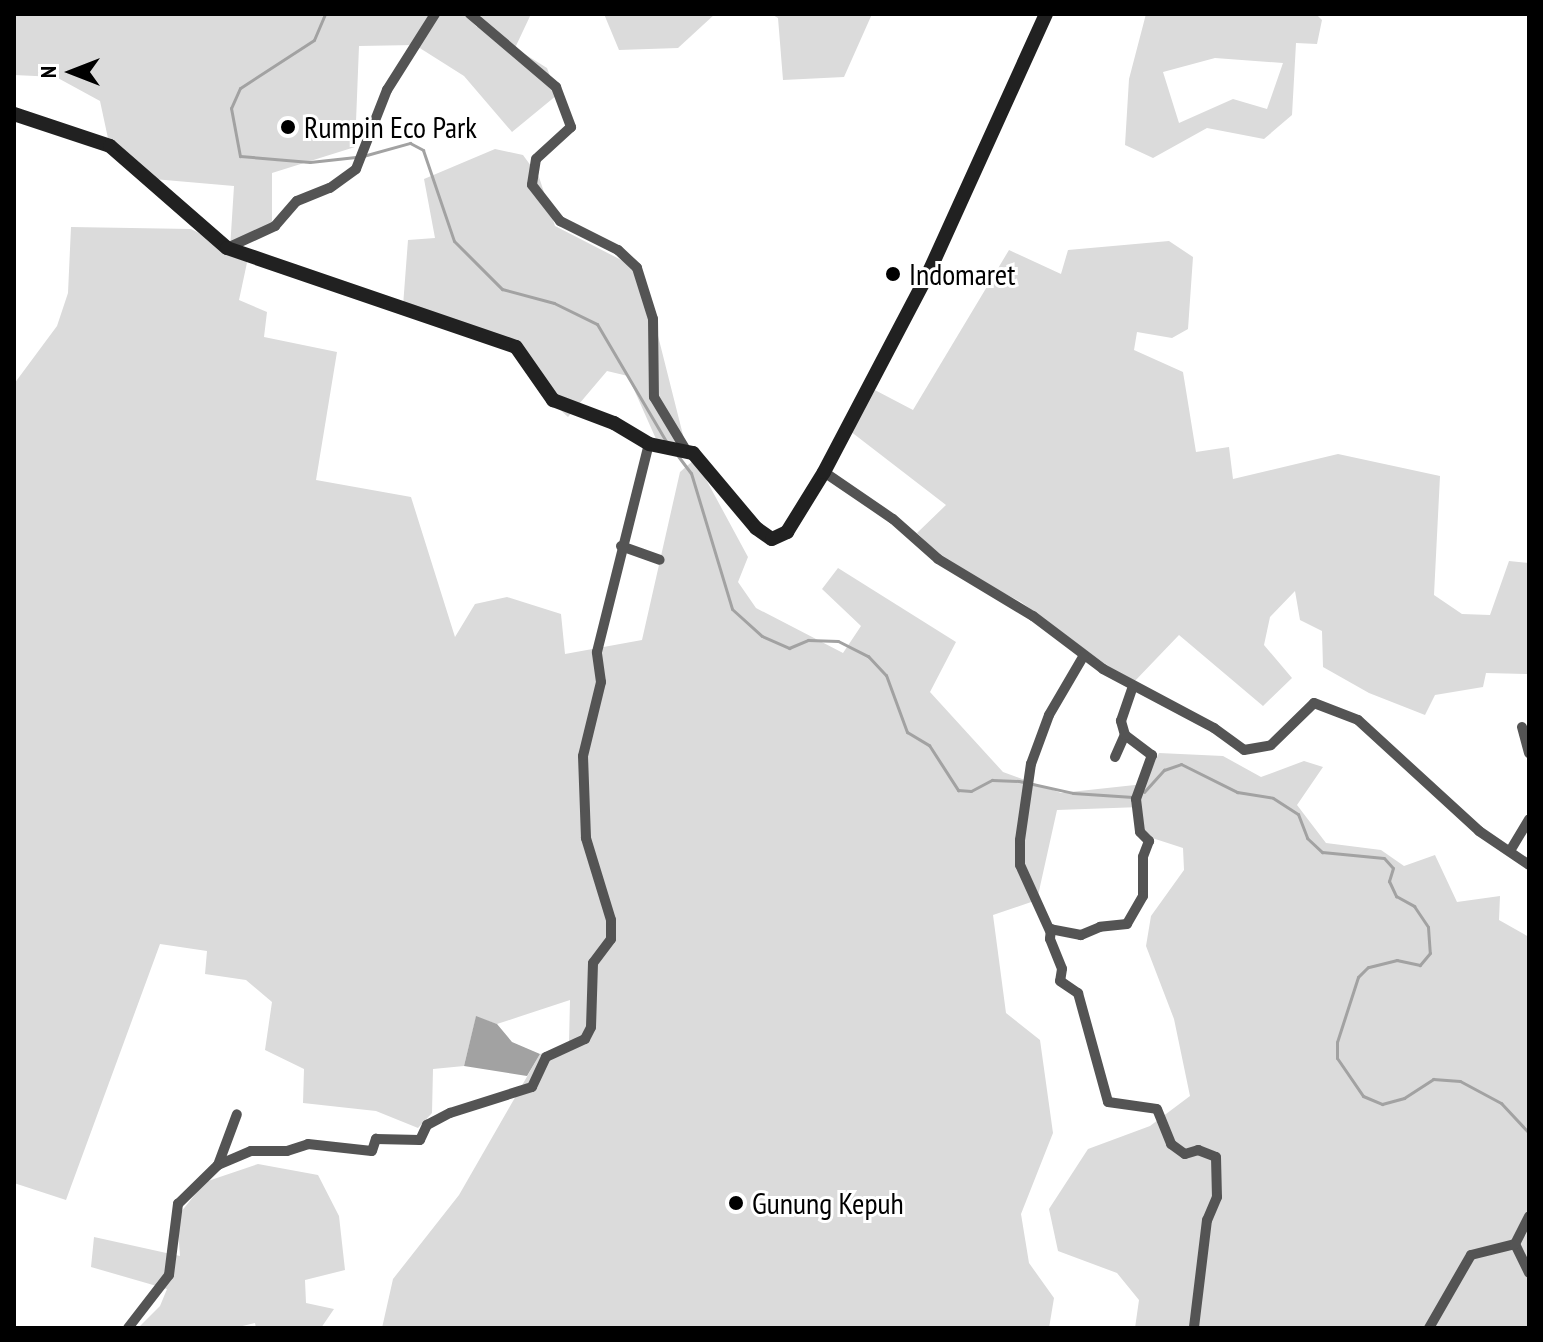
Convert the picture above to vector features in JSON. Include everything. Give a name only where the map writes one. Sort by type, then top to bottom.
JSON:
[{"type":"main road","points":[[14,114],[110,146],[227,248],[516,347],[553,400],[614,423],[656,446],[684,450],[699,457],[756,528],[772,539],[787,532],[824,472],[928,274],[1046,14]]},
{"type":"street","points":[[227,248],[275,226],[297,201],[330,188],[363,157],[387,90],[435,14]]},
{"type":"street","points":[[470,14],[556,87],[571,127],[536,159],[532,185],[560,221],[618,250],[637,268],[653,319],[654,397],[684,450]]},
{"type":"street","points":[[128,1328],[169,1275],[178,1204],[218,1165],[251,1151],[287,1151],[308,1144],[372,1151],[376,1139],[420,1140],[427,1125],[450,1113],[532,1087],[546,1057],[585,1039],[591,1027],[593,963],[611,939],[611,920],[586,838],[583,756],[601,682],[597,652],[621,546],[656,446]]},
{"type":"street","points":[[824,472],[893,519],[938,559],[1033,616],[1084,655],[1133,687],[1250,751],[1271,745],[1308,706],[1334,709],[1358,720],[1479,831],[1529,865]]},
{"type":"street","points":[[621,546],[660,560]]},
{"type":"street","points":[[1084,655],[1041,733],[1027,786],[1020,865],[1050,931],[1062,969],[1060,981],[1078,993],[1108,1102],[1157,1109],[1171,1144],[1185,1154],[1198,1150],[1216,1157],[1217,1197],[1207,1220],[1194,1328]]},
{"type":"street","points":[[1050,931],[1081,935],[1131,921],[1143,896],[1143,857],[1149,841],[1140,832],[1136,799],[1137,787],[1152,755],[1125,735],[1121,721],[1133,687]]},
{"type":"street","points":[[1522,727],[1529,753]]},
{"type":"street","points":[[1115,757],[1125,735]]},
{"type":"street","points":[[1510,851],[1529,819]]},
{"type":"street","points":[[218,1165],[237,1114]]},
{"type":"street","points":[[1429,1328],[1471,1255],[1515,1244],[1529,1216]]},
{"type":"street","points":[[1515,1244],[1529,1273]]},
{"type":"shaded area","points":[[14,14],[463,14],[477,27],[482,14],[531,14],[515,48],[547,68],[557,95],[512,132],[464,76],[415,45],[359,46],[355,147],[272,173],[272,227],[231,249],[248,258],[239,300],[267,312],[264,337],[337,352],[316,480],[411,497],[455,637],[475,604],[507,597],[561,614],[565,654],[642,640],[680,472],[695,459],[748,557],[738,582],[756,608],[843,653],[861,626],[822,589],[838,568],[956,642],[930,692],[1003,772],[1061,793],[1144,784],[1159,753],[1223,756],[1261,777],[1304,761],[1323,767],[1297,805],[1326,843],[1381,850],[1404,866],[1435,855],[1457,902],[1500,896],[1499,920],[1529,937],[1529,1328],[1135,1328],[1139,1300],[1117,1273],[1058,1251],[1049,1209],[1088,1149],[1150,1126],[1190,1096],[1174,1019],[1146,946],[1151,916],[1184,870],[1183,848],[1143,835],[1141,807],[1057,810],[1037,900],[993,915],[1006,1013],[1040,1040],[1053,1133],[1021,1214],[1029,1263],[1054,1298],[1049,1328],[382,1328],[393,1279],[459,1195],[540,1054],[569,1043],[570,1000],[497,1024],[476,1017],[464,1066],[433,1069],[432,1113],[418,1128],[376,1111],[303,1103],[304,1069],[265,1050],[272,1002],[246,980],[205,974],[207,951],[160,944],[66,1200],[14,1183],[14,384],[57,326],[68,293],[71,227],[191,229],[230,249],[234,186],[142,178],[109,143],[100,101],[56,77],[14,75]]},
{"type":"shaded area","points":[[604,14],[715,14],[678,48],[619,50]]},
{"type":"shaded area","points":[[771,14],[872,14],[844,77],[783,80],[778,18]]},
{"type":"shaded area","points":[[1146,14],[1316,14],[1322,20],[1317,44],[1296,43],[1292,115],[1264,139],[1207,128],[1153,158],[1125,145],[1129,79]],"holes":[[[1215,58],[1283,63],[1267,109],[1233,99],[1179,123],[1163,72]]]},
{"type":"shaded area","points":[[495,149],[523,155],[539,177],[555,226],[633,266],[652,312],[685,443],[660,448],[628,376],[607,371],[568,417],[541,392],[521,348],[403,306],[408,240],[435,238],[424,179]]},
{"type":"shaded area","points":[[1169,241],[1193,257],[1188,329],[1172,338],[1137,332],[1134,350],[1183,372],[1196,452],[1229,447],[1233,479],[1338,454],[1440,476],[1434,595],[1462,614],[1490,615],[1509,561],[1529,563],[1529,674],[1486,673],[1483,687],[1435,695],[1425,715],[1369,693],[1323,667],[1322,631],[1300,620],[1295,591],[1270,617],[1264,645],[1292,678],[1263,706],[1179,635],[1132,684],[1021,602],[951,566],[917,533],[946,505],[850,431],[871,388],[913,410],[1009,250],[1061,274],[1068,250]]},
{"type":"shaded area","points":[[476,1016],[497,1024],[512,1042],[540,1054],[527,1076],[464,1066]]},
{"type":"shaded area","points":[[258,1164],[318,1175],[339,1216],[345,1270],[305,1280],[306,1303],[334,1309],[321,1328],[256,1328],[255,1323],[234,1328],[138,1328],[160,1306],[167,1289],[91,1267],[94,1237],[180,1256],[177,1217],[205,1182]]},
{"type":"waterway","points":[[325,14],[314,40],[240,88],[231,108],[240,156],[310,162],[356,157]]},
{"type":"waterway","points":[[363,156],[410,143],[423,150],[454,241],[502,289],[554,303],[597,324],[666,441]]},
{"type":"waterway","points":[[678,456],[691,473],[732,609],[762,636],[789,648],[808,640],[838,641],[868,656],[886,675],[907,732],[929,745],[958,790],[971,791],[992,780],[1019,781],[1073,793],[1133,797]]},
{"type":"waterway","points":[[1144,792],[1164,770],[1181,764],[1237,792],[1273,798],[1298,814],[1307,838],[1322,852],[1384,858],[1393,868],[1389,881],[1396,896],[1414,906],[1428,927],[1430,953],[1420,965],[1397,960],[1368,967],[1358,977],[1337,1042],[1337,1058],[1363,1096],[1382,1104],[1404,1098],[1433,1079],[1460,1081],[1501,1103],[1529,1133]]},
{"type":"place","name":"Rumpin Eco Park","points":[[288,127]]},
{"type":"place","name":"Indomaret","points":[[893,274]]},
{"type":"place","name":"Gunung Kepuh","points":[[736,1203]]}]
